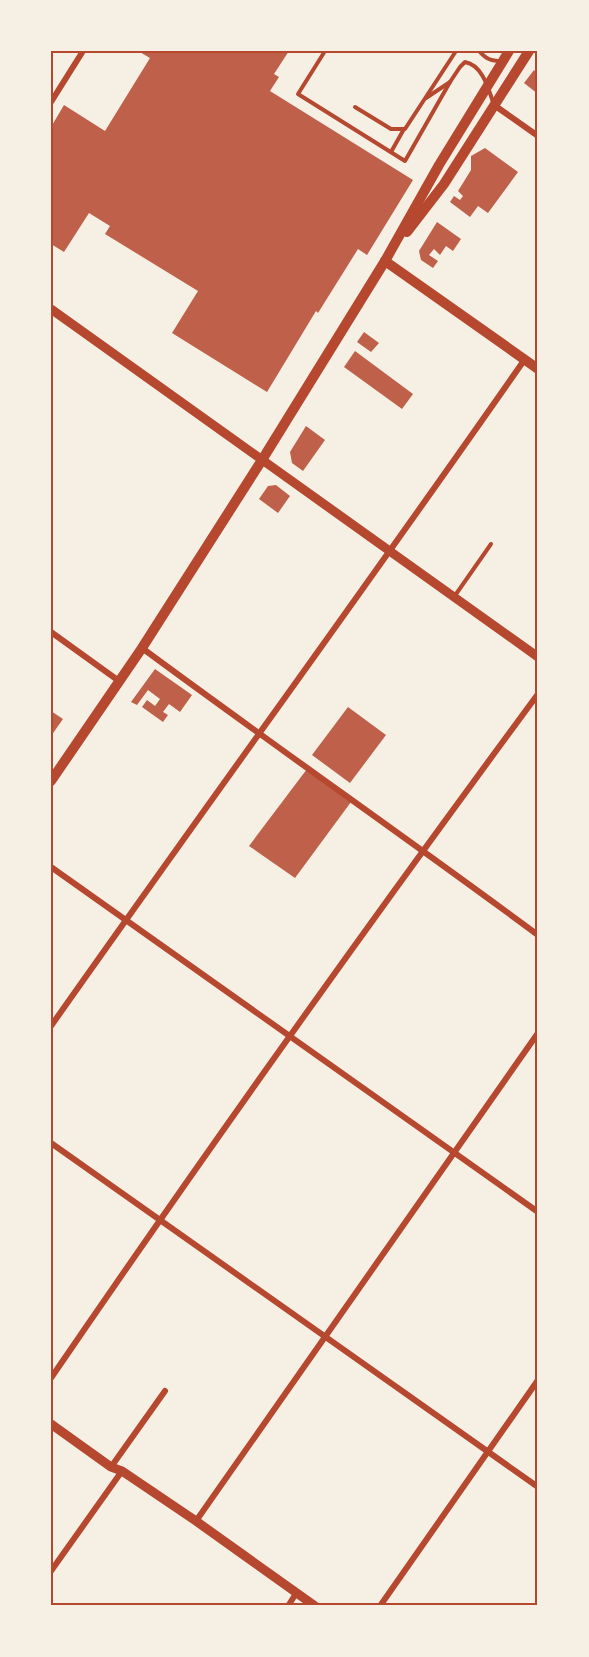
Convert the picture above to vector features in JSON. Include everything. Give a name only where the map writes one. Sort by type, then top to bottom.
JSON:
[{"type":"main road","points":[[51,781],[142,648],[262,460],[385,261],[439,165],[509,51]]},
{"type":"main road","points":[[385,261],[444,184],[529,51]]},
{"type":"main road","points":[[385,261],[538,369]]},
{"type":"street","points":[[51,102],[83,51]]},
{"type":"street","points":[[494,105],[538,136]]},
{"type":"street","points":[[51,309],[538,657]]},
{"type":"street","points":[[51,1026],[525,360]]},
{"type":"street","points":[[51,632],[119,681]]},
{"type":"street","points":[[142,648],[257,734],[423,850],[538,935]]},
{"type":"street","points":[[51,1378],[159,1220],[423,850],[538,694]]},
{"type":"street","points":[[51,867],[538,1212]]},
{"type":"street","points":[[196,1521],[538,1033]]},
{"type":"street","points":[[51,1143],[538,1487]]},
{"type":"street","points":[[380,1606],[538,1380]]},
{"type":"street","points":[[111,1467],[165,1391]]},
{"type":"street","points":[[51,1424],[111,1467],[122,1471],[196,1521],[315,1606]]},
{"type":"street","points":[[51,1571],[122,1471]]},
{"type":"street","points":[[288,1606],[297,1592]]},
{"type":"lane","points":[[325,51],[298,93],[405,161],[450,82],[465,62],[472,63],[479,71],[488,86],[494,105]]},
{"type":"lane","points":[[391,152],[456,51]]},
{"type":"lane","points":[[479,51],[491,61],[502,62]]},
{"type":"lane","points":[[424,99],[450,82]]},
{"type":"lane","points":[[355,107],[391,129],[405,129]]},
{"type":"lane","points":[[453,597],[491,544]]},
{"type":"building","points":[[138,51],[289,51],[274,74],[279,77],[270,91],[413,180],[367,255],[358,249],[318,313],[316,311],[267,392],[172,333],[198,291],[105,234],[110,226],[89,213],[64,252],[51,244],[51,127],[64,105],[105,131],[150,58]]},
{"type":"building","points":[[534,70],[538,74],[538,94],[524,83]]},
{"type":"building","points":[[485,148],[518,172],[488,213],[478,206],[470,217],[450,202],[454,196],[460,200],[463,196],[458,191],[471,170],[471,156]]},
{"type":"building","points":[[437,222],[461,239],[453,251],[446,246],[440,255],[434,249],[429,255],[438,261],[433,268],[421,260],[419,251]]},
{"type":"building","points":[[364,332],[379,343],[371,352],[357,342]]},
{"type":"building","points":[[355,351],[413,394],[402,409],[344,367]]},
{"type":"building","points":[[306,426],[325,440],[303,471],[292,463],[290,452]]},
{"type":"building","points":[[276,485],[290,496],[278,513],[259,499],[268,486]]},
{"type":"building","points":[[155,669],[192,695],[180,712],[169,704],[163,712],[168,715],[163,722],[142,707],[147,700],[155,706],[160,699],[148,690],[137,705],[131,702]]},
{"type":"building","points":[[348,707],[386,735],[350,783],[312,755]]},
{"type":"building","points":[[51,711],[63,719],[51,736]]},
{"type":"building","points":[[307,769],[351,802],[295,878],[249,846]]}]
